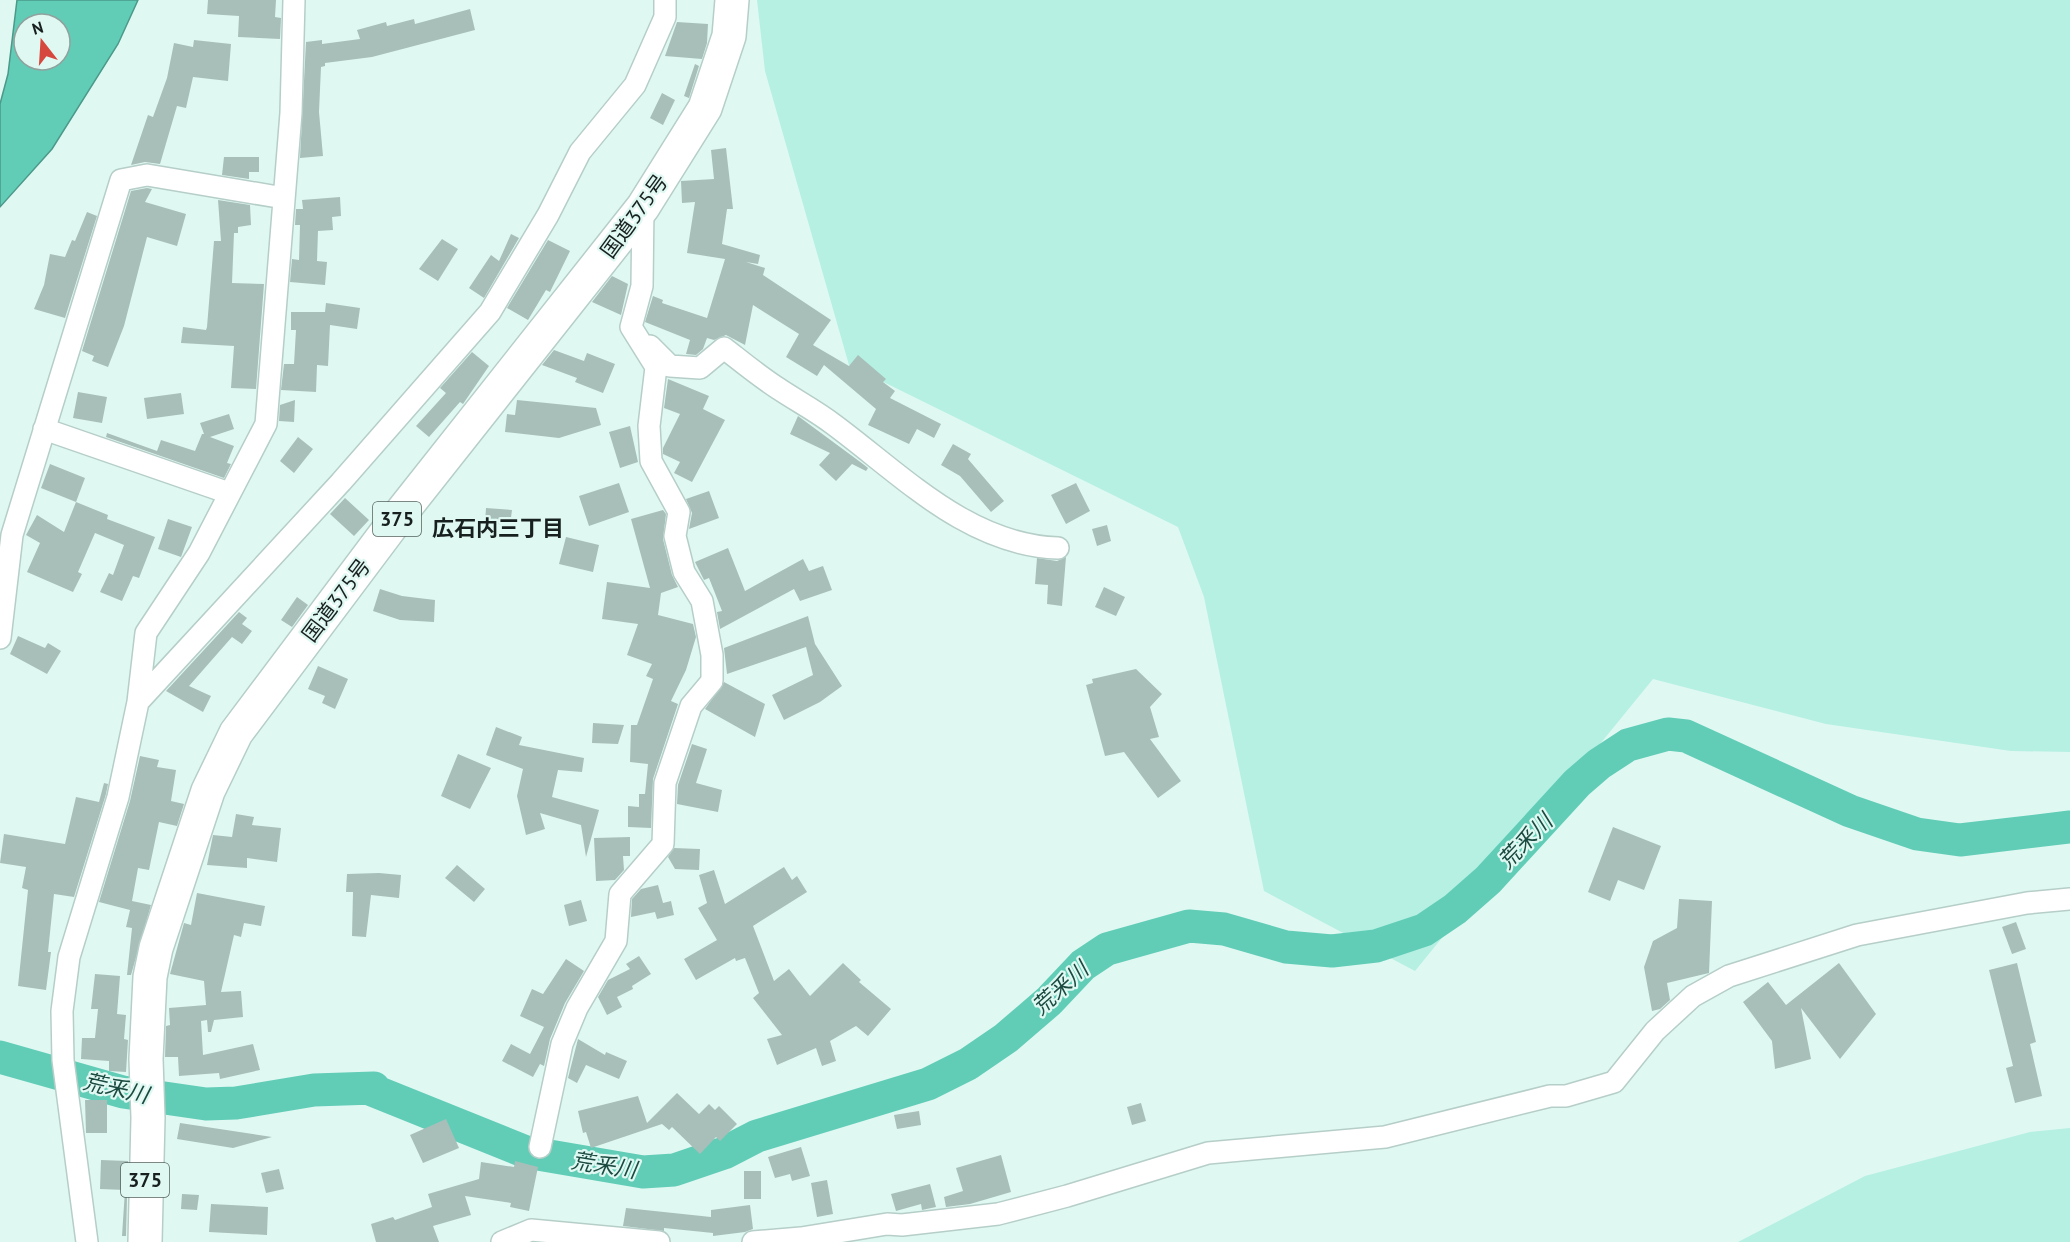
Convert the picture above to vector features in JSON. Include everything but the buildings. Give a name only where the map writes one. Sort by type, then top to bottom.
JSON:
[{"type":"highway","name":"国道375号","points":[[145,1242],[148,1118],[146,1076],[150,977],[156,948],[208,791],[236,733],[401,513],[643,207],[705,108],[729,36],[732,0]]},
{"type":"street","points":[[87,1242],[64,1071],[62,1011],[69,957],[118,797],[138,702],[146,633],[199,553],[266,424],[291,113],[294,0]]},
{"type":"street","points":[[138,702],[341,482],[490,312],[548,215],[580,152],[635,85],[664,16],[665,0]]},
{"type":"street","points":[[0,638],[12,535],[108,230],[121,180],[147,175],[284,198]]},
{"type":"street","points":[[540,1147],[562,1044],[577,1008],[616,941],[620,894],[663,844],[665,783],[692,706],[711,681],[712,655],[702,601],[684,572],[675,536],[679,512],[651,461],[649,426],[656,367],[631,327],[642,286],[643,207]]},
{"type":"street","points":[[631,327],[670,366],[700,368],[724,348],[776,388],[832,423],[890,469],[959,518],[999,538],[1058,548]]},
{"type":"street","points":[[44,429],[229,493]]},
{"type":"street","points":[[753,1242],[801,1240],[887,1224],[902,1225],[998,1214],[1067,1196],[1154,1167],[1208,1153],[1385,1137],[1550,1096],[1566,1096],[1614,1082],[1655,1031],[1693,996],[1729,976],[1867,933],[2027,903],[2070,899]]},
{"type":"street","points":[[502,1242],[531,1230],[659,1242]]},
{"type":"shaded area","points":[[17,0],[138,0],[118,44],[52,149],[0,207],[0,104],[8,74],[12,41],[12,72],[72,72],[72,12],[16,12]]},
{"type":"shaded area","points":[[757,0],[2070,0],[2070,752],[2011,751],[1826,724],[1653,679],[1415,971],[1264,891],[1204,597],[1178,527],[849,365],[765,71]]},
{"type":"shaded area","points":[[2070,1128],[2070,1242],[1738,1242],[1865,1176],[2030,1132]]},
{"type":"waterway","name":"荒釆川","points":[[0,1057],[123,1092],[206,1104],[236,1103],[314,1090],[374,1088],[372,1090],[526,1152],[643,1172],[674,1170],[724,1153],[757,1136],[928,1084],[968,1064],[1006,1038],[1049,1001],[1083,965],[1107,949],[1189,926],[1224,929],[1286,947],[1332,951],[1376,946],[1424,930],[1455,909],[1488,880],[1577,783],[1599,764],[1628,745],[1668,734],[1686,736],[1850,811],[1917,834],[1960,840],[2070,827]]},
{"type":"district","name":"広石内三丁目","points":[[498,528]]}]
